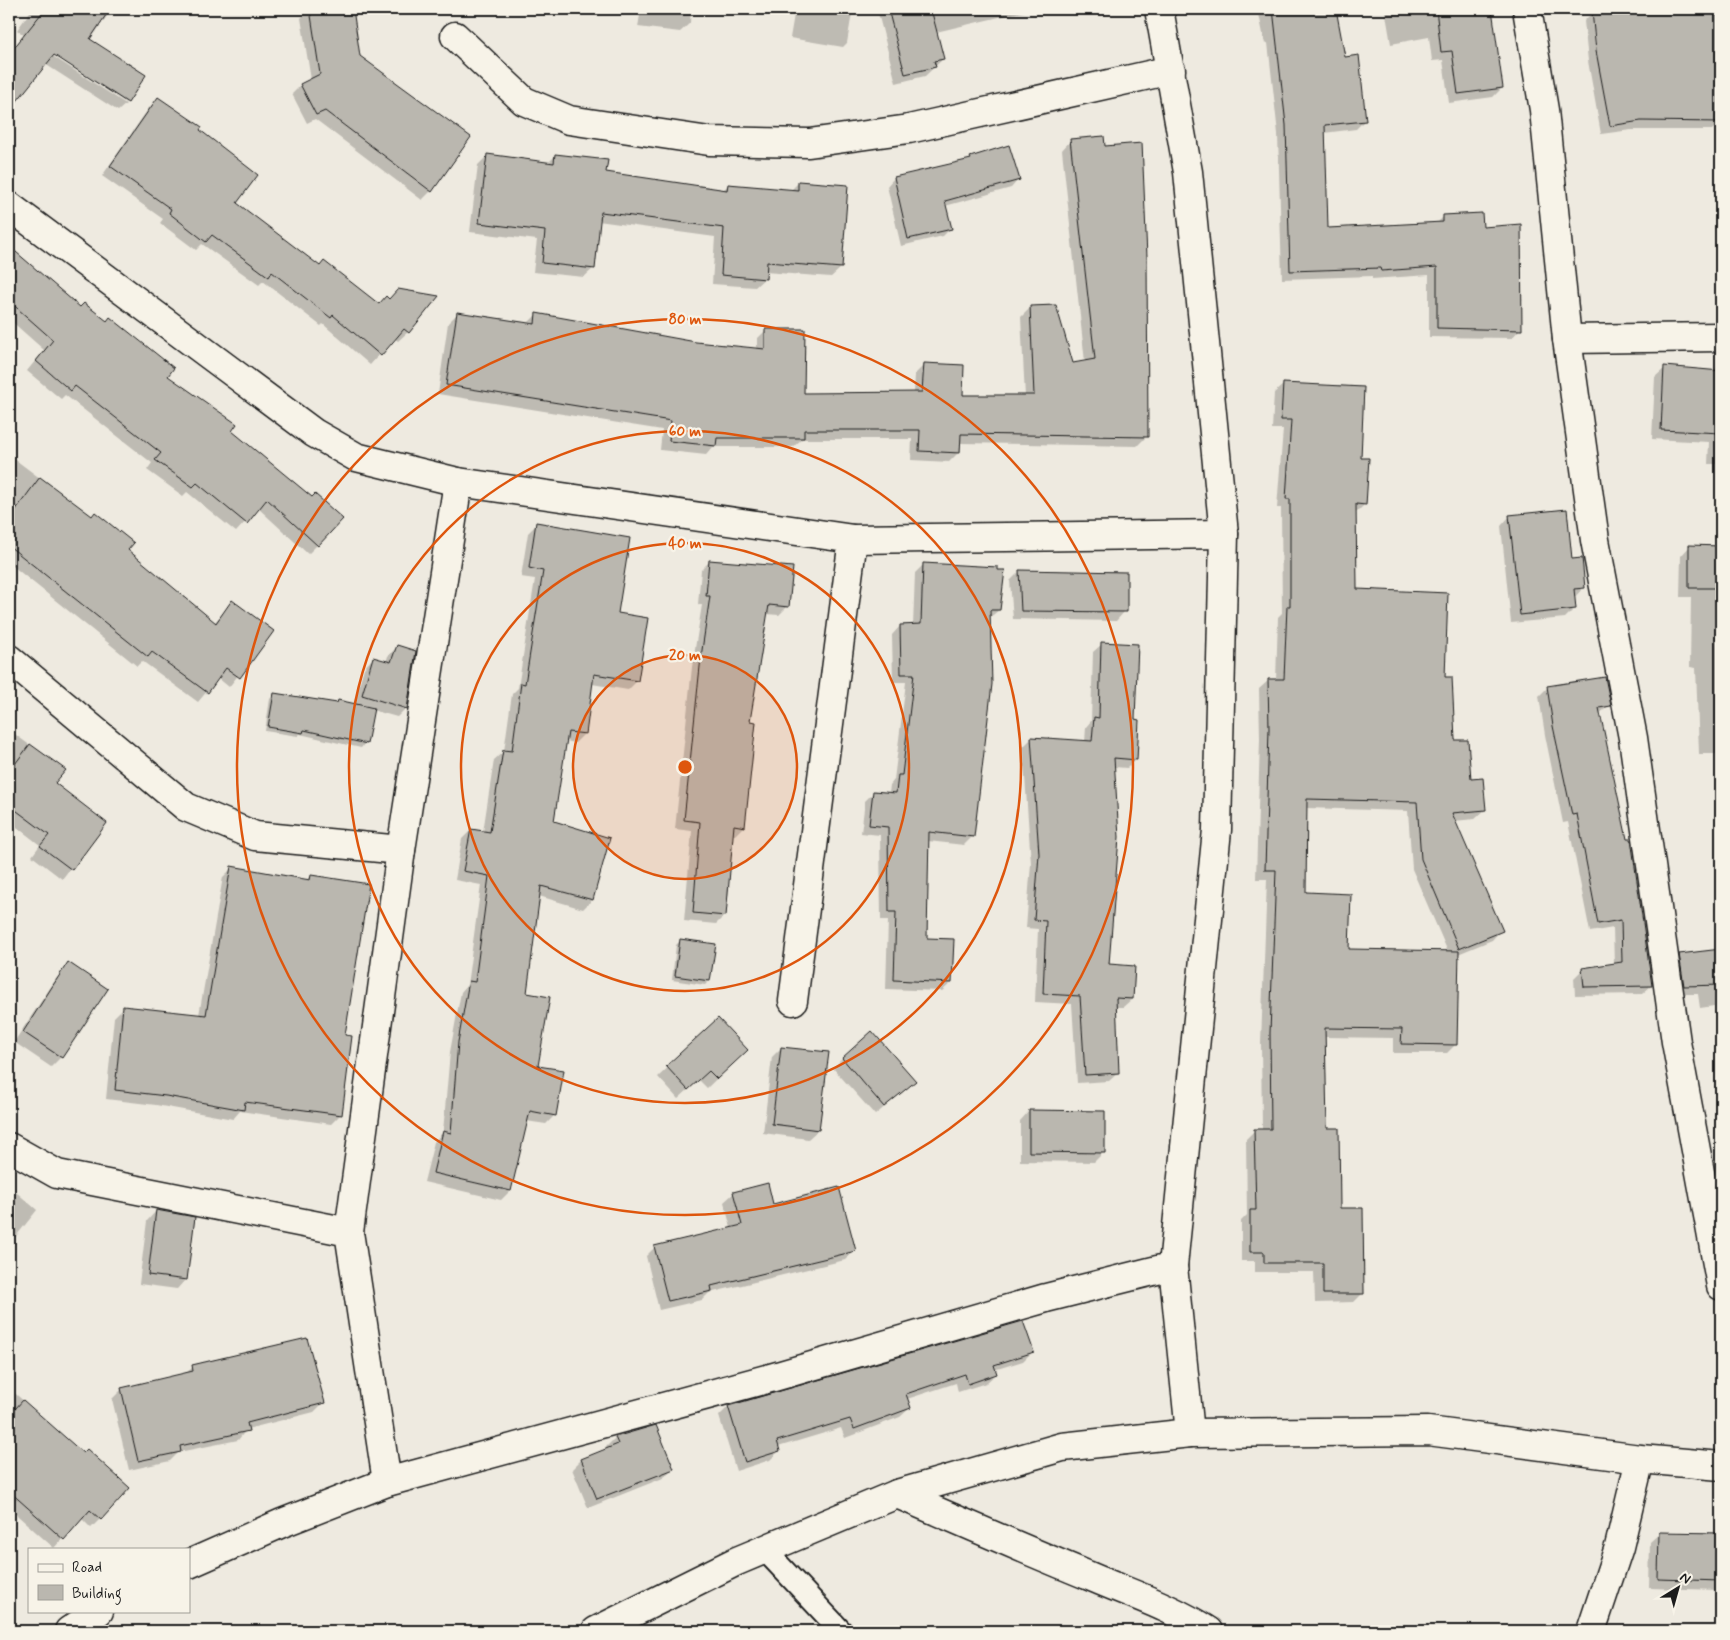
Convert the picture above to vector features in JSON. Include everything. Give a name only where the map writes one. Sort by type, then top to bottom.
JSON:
[{"type":"street","points":[[1159,9],[1188,172],[1224,534],[1217,830],[1174,1266],[1190,1433]]},
{"type":"street","points":[[1527,9],[1544,110],[1567,339],[1595,540],[1633,738],[1676,1042],[1721,1286]]},
{"type":"street","points":[[455,36],[524,101],[569,120],[709,141],[808,143],[909,129],[1171,70]]},
{"type":"street","points":[[9,206],[314,433],[356,457],[458,482],[853,539],[1224,534]]},
{"type":"street","points":[[1567,339],[1721,337]]},
{"type":"street","points":[[386,1482],[349,1232],[401,850],[458,482]]},
{"type":"street","points":[[793,1001],[853,539]]},
{"type":"street","points":[[9,659],[186,807],[256,836],[401,850]]},
{"type":"street","points":[[9,1147],[57,1174],[349,1232]]},
{"type":"street","points":[[190,1564],[282,1523],[386,1482],[774,1377],[1046,1298],[1174,1266]]},
{"type":"street","points":[[596,1631],[764,1549],[897,1494],[1062,1447],[1190,1433],[1428,1431],[1640,1459],[1721,1466]]},
{"type":"street","points":[[1591,1631],[1619,1547],[1640,1459]]},
{"type":"street","points":[[897,1494],[1113,1587],[1156,1602],[1208,1631]]},
{"type":"street","points":[[68,1631],[97,1612]]},
{"type":"lane","points":[[764,1549],[841,1631]]},
{"type":"building","points":[[45,9],[110,9],[90,39],[146,75],[128,103],[54,55],[9,111],[9,54]]},
{"type":"building","points":[[310,9],[353,9],[360,56],[471,137],[432,192],[325,111],[316,115],[300,84],[320,74]]},
{"type":"building","points":[[888,9],[931,9],[944,59],[934,61],[936,67],[905,74]]},
{"type":"building","points":[[1273,9],[1336,9],[1345,57],[1359,55],[1366,121],[1325,125],[1328,228],[1443,222],[1443,215],[1482,213],[1483,227],[1521,224],[1522,330],[1437,328],[1437,267],[1381,271],[1380,268],[1290,271],[1286,125]]},
{"type":"building","points":[[1436,9],[1492,9],[1503,88],[1458,94],[1452,51],[1441,52]]},
{"type":"building","points":[[1618,9],[1721,9],[1721,122],[1641,121],[1610,126],[1596,51],[1592,11]]},
{"type":"building","points":[[158,97],[202,127],[200,130],[258,175],[237,203],[320,266],[324,261],[379,304],[386,296],[389,299],[398,289],[439,296],[409,333],[404,329],[381,356],[333,315],[331,318],[272,272],[269,277],[212,235],[206,242],[169,213],[171,209],[110,166]]},
{"type":"building","points":[[1104,136],[1105,146],[1142,143],[1147,257],[1148,437],[961,434],[960,453],[919,451],[920,430],[804,430],[804,438],[717,438],[716,446],[669,441],[671,421],[446,385],[457,312],[535,324],[536,313],[696,342],[765,349],[765,329],[805,329],[804,393],[922,392],[924,363],[964,365],[963,395],[1034,395],[1030,306],[1056,305],[1073,363],[1095,359],[1070,139]]},
{"type":"building","points":[[1009,145],[1020,180],[945,201],[952,229],[908,239],[894,177],[971,159],[970,157]]},
{"type":"building","points":[[487,154],[554,163],[555,154],[608,160],[606,172],[727,190],[728,184],[798,190],[798,181],[848,185],[842,268],[767,262],[766,279],[721,275],[724,228],[601,212],[595,269],[542,263],[545,231],[479,223]]},
{"type":"building","points":[[9,246],[80,307],[84,303],[107,321],[110,317],[174,368],[168,376],[237,424],[232,431],[312,497],[315,494],[343,519],[318,546],[267,499],[247,524],[197,483],[193,487],[155,460],[161,453],[75,386],[71,391],[36,361],[53,340],[9,301]]},
{"type":"building","points":[[1664,366],[1721,371],[1721,433],[1661,430]]},
{"type":"building","points":[[1283,383],[1364,387],[1361,458],[1369,458],[1366,505],[1356,504],[1357,589],[1448,593],[1445,677],[1452,677],[1455,740],[1468,740],[1471,779],[1483,778],[1486,810],[1452,813],[1503,931],[1459,949],[1421,859],[1417,802],[1307,799],[1306,892],[1351,894],[1349,949],[1459,951],[1457,1045],[1401,1044],[1402,1029],[1325,1028],[1327,1128],[1339,1128],[1340,1208],[1363,1208],[1364,1294],[1323,1294],[1323,1263],[1264,1263],[1264,1252],[1250,1252],[1250,1210],[1256,1210],[1254,1129],[1271,1129],[1270,1033],[1276,870],[1265,870],[1269,729],[1268,679],[1284,679],[1287,606],[1290,606],[1290,499],[1286,499],[1291,420],[1281,420]]},
{"type":"building","points":[[40,477],[92,516],[95,512],[134,543],[128,550],[216,623],[232,600],[274,631],[240,678],[226,668],[208,693],[152,652],[148,657],[9,546],[9,519]]},
{"type":"building","points":[[1567,509],[1572,559],[1582,558],[1585,588],[1574,589],[1576,609],[1520,615],[1509,515]]},
{"type":"building","points":[[536,522],[630,538],[618,613],[648,618],[638,681],[594,674],[586,734],[568,732],[554,821],[610,838],[593,900],[541,886],[527,993],[550,997],[538,1066],[564,1070],[556,1116],[530,1111],[511,1191],[433,1173],[443,1131],[451,1133],[458,1042],[469,981],[475,982],[489,876],[463,871],[471,829],[490,832],[503,750],[512,751],[521,683],[525,684],[543,571],[529,568]]},
{"type":"building","points":[[1689,545],[1721,546],[1721,588],[1689,588]]},
{"type":"building","points":[[709,560],[793,567],[789,607],[769,605],[750,721],[756,722],[745,827],[734,825],[726,916],[693,913],[700,822],[684,820],[701,657],[710,596],[706,596]]},
{"type":"building","points":[[923,563],[998,567],[998,570],[1005,570],[1000,610],[990,610],[992,684],[974,837],[929,832],[927,938],[954,939],[952,983],[894,980],[896,912],[889,912],[888,827],[869,825],[873,791],[896,793],[898,775],[902,775],[914,674],[901,674],[900,625],[921,624]]},
{"type":"building","points":[[1019,570],[1127,572],[1127,612],[1021,611]]},
{"type":"building","points":[[1101,642],[1138,644],[1135,719],[1139,720],[1137,760],[1114,758],[1119,837],[1109,964],[1135,966],[1133,999],[1116,998],[1119,1073],[1085,1075],[1080,996],[1043,994],[1046,921],[1034,920],[1039,854],[1031,737],[1092,741],[1094,717],[1099,718]]},
{"type":"building","points":[[397,645],[416,651],[407,709],[362,695],[373,657],[391,662]]},
{"type":"building","points":[[1605,677],[1611,706],[1599,708],[1627,839],[1631,839],[1652,986],[1584,987],[1582,968],[1622,962],[1621,920],[1598,924],[1577,814],[1572,815],[1553,726],[1547,686]]},
{"type":"building","points":[[274,693],[337,703],[338,700],[374,708],[367,744],[304,730],[303,733],[268,727]]},
{"type":"building","points":[[30,744],[66,770],[55,783],[107,823],[72,870],[40,846],[49,835],[9,805],[9,772]]},
{"type":"building","points":[[231,866],[310,880],[311,875],[369,884],[345,1035],[352,1036],[342,1115],[245,1102],[244,1110],[166,1096],[115,1090],[123,1006],[206,1015]]},
{"type":"building","points":[[680,939],[716,944],[710,981],[675,976]]},
{"type":"building","points":[[1721,949],[1721,985],[1684,986],[1679,954]]},
{"type":"building","points":[[68,962],[108,989],[62,1058],[23,1032]]},
{"type":"building","points":[[718,1018],[748,1050],[717,1079],[709,1071],[688,1090],[666,1066]]},
{"type":"building","points":[[872,1031],[916,1081],[884,1107],[842,1058]]},
{"type":"building","points":[[781,1047],[829,1052],[819,1130],[772,1124]]},
{"type":"building","points":[[1029,1110],[1105,1111],[1105,1153],[1029,1152]]},
{"type":"building","points":[[768,1183],[773,1204],[839,1187],[856,1251],[711,1286],[712,1291],[668,1301],[654,1246],[742,1225],[733,1192]]},
{"type":"building","points":[[156,1210],[195,1217],[187,1280],[148,1275]]},
{"type":"building","points":[[1023,1321],[1034,1352],[994,1365],[997,1374],[968,1384],[965,1374],[906,1394],[911,1408],[854,1429],[850,1419],[777,1441],[780,1451],[745,1462],[728,1406]]},
{"type":"building","points":[[307,1338],[325,1403],[247,1423],[249,1431],[180,1446],[181,1452],[138,1461],[121,1388],[193,1371],[192,1365]]},
{"type":"building","points":[[23,1400],[83,1453],[87,1449],[130,1488],[101,1520],[90,1510],[64,1540],[9,1491],[9,1416]]},
{"type":"building","points":[[656,1425],[674,1469],[597,1499],[581,1459],[618,1444],[615,1437]]},
{"type":"building","points":[[1659,1532],[1721,1533],[1721,1581],[1658,1579]]}]
